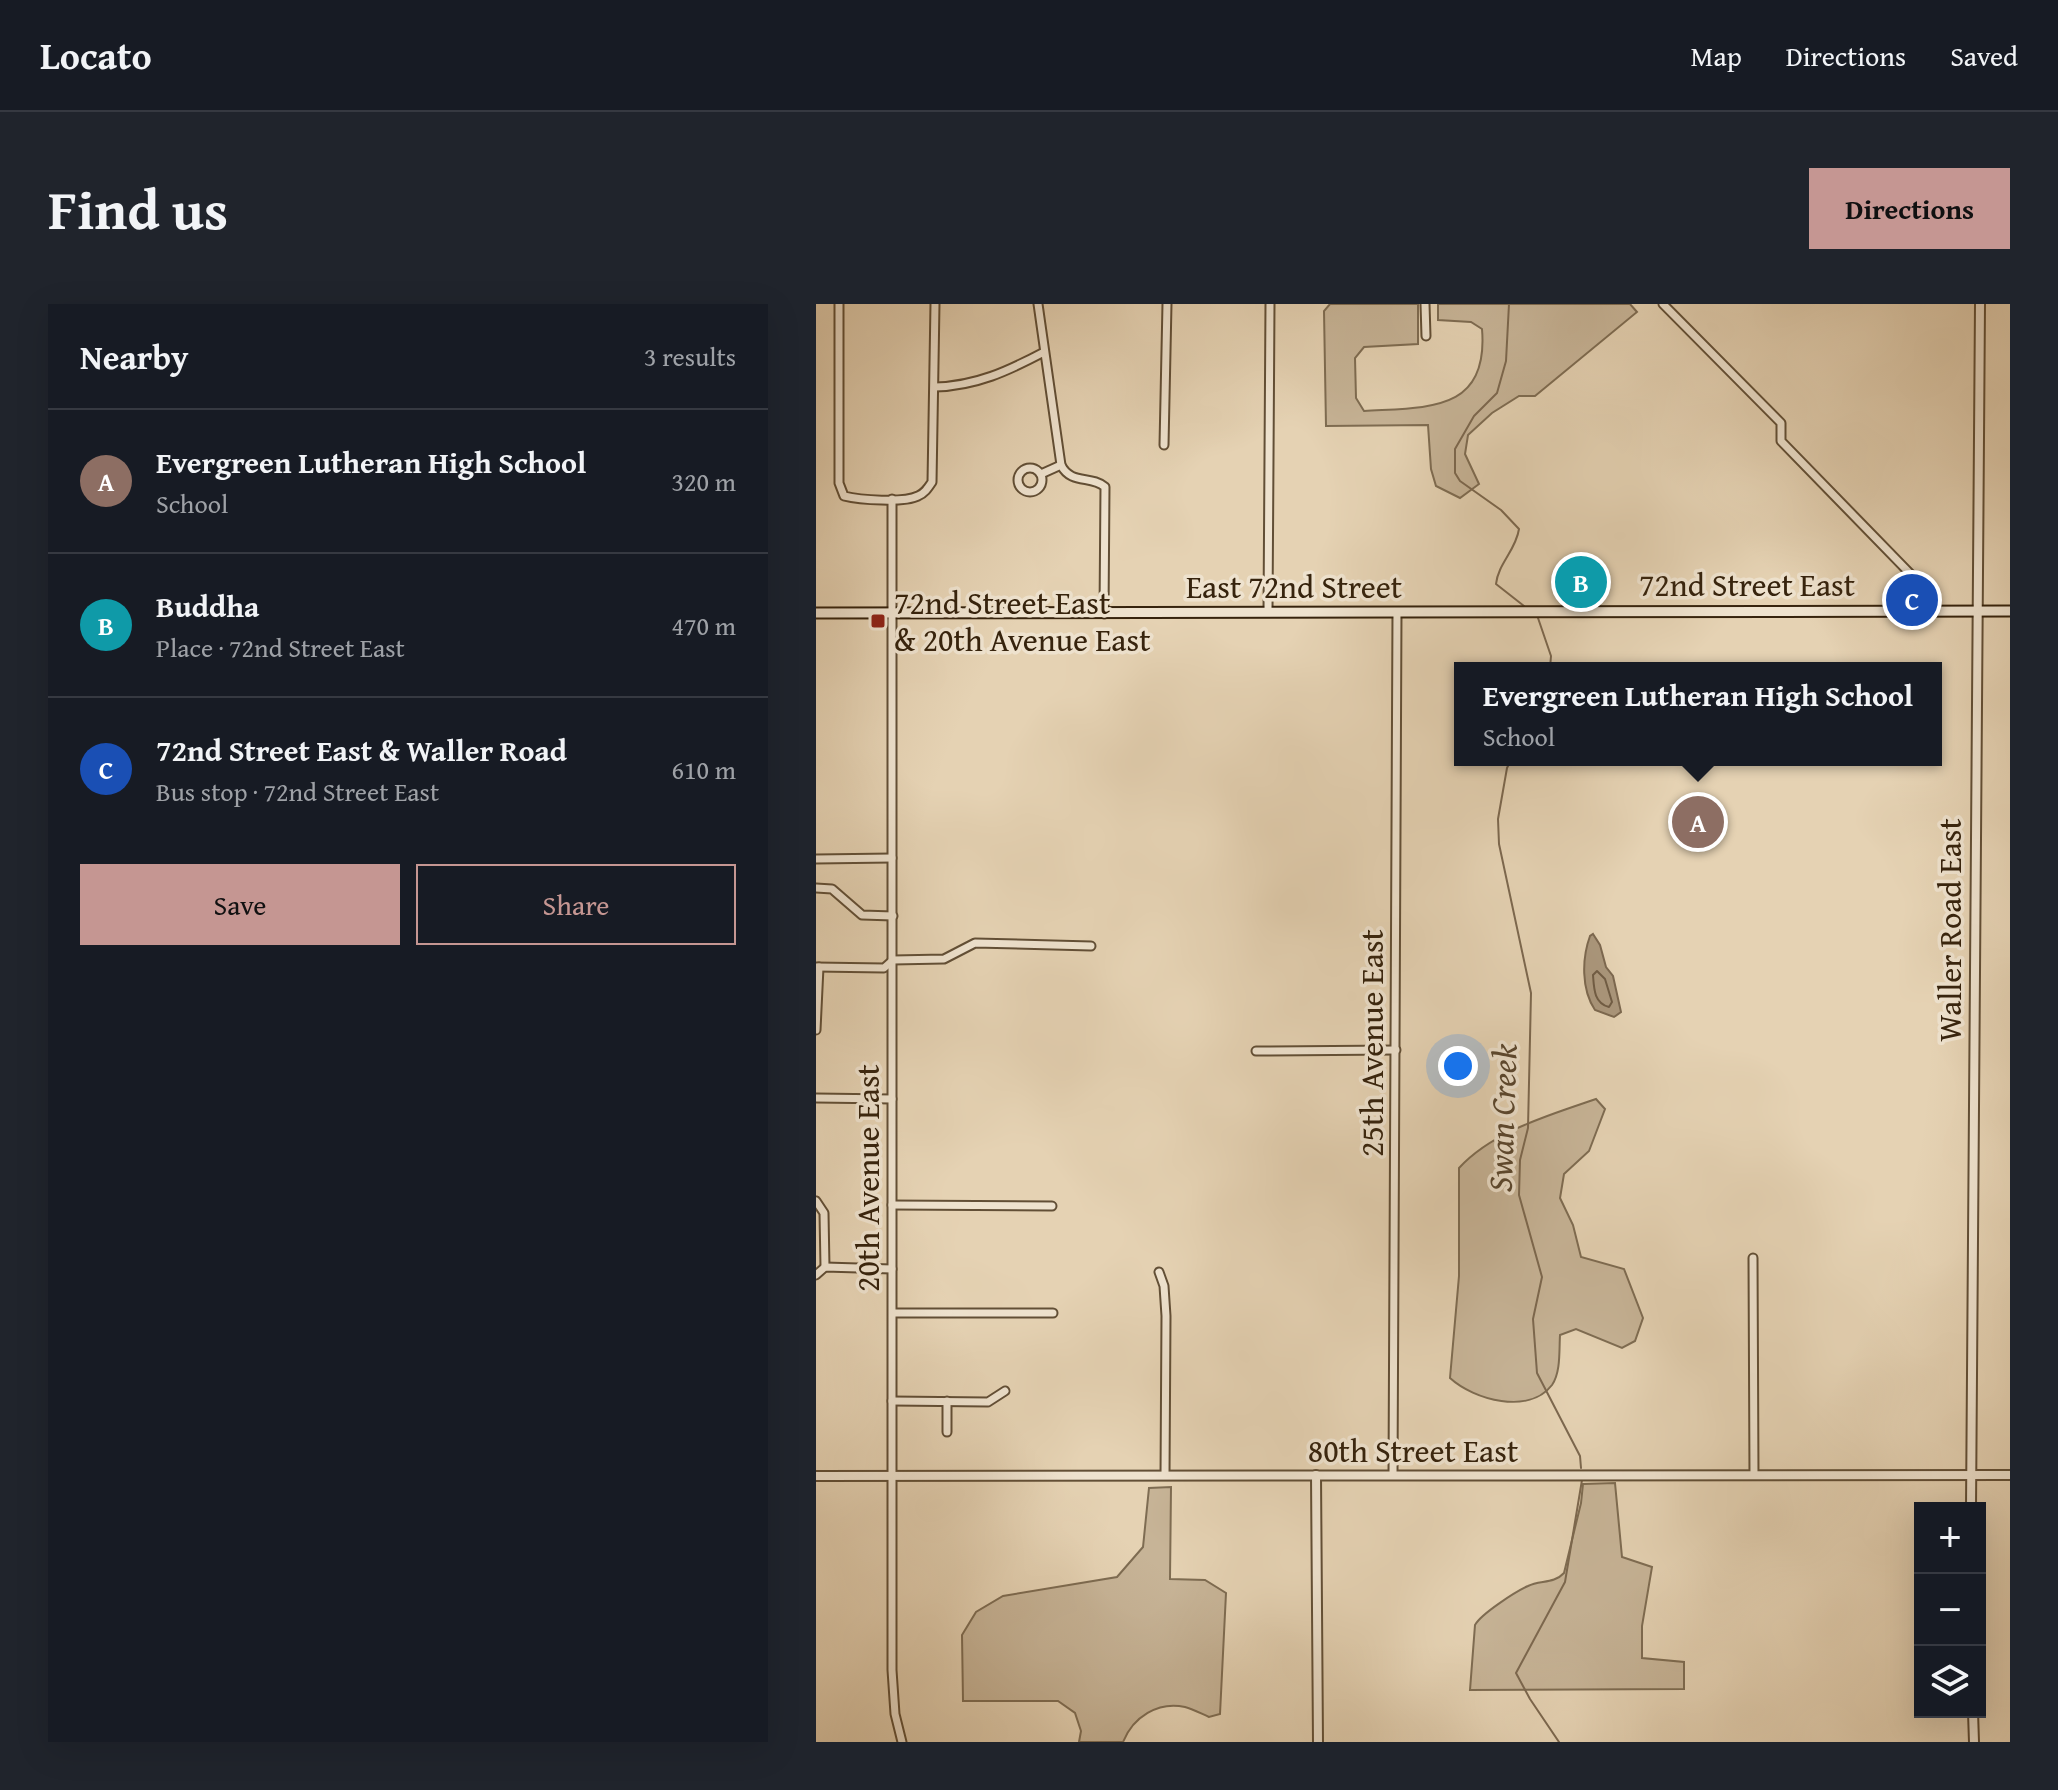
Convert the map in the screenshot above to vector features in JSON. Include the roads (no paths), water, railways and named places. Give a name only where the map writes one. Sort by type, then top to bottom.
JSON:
[{"type":"main road","name":"72nd Street East","points":[[1531,612],[2010,611]]},
{"type":"main road","name":"East 72nd Street","points":[[816,613],[1531,612]]},
{"type":"street","points":[[839,304],[840,490],[849,498],[892,499],[914,498],[932,482],[935,304]]},
{"type":"street","points":[[1038,304],[1061,465],[1074,478],[1104,485],[1106,491],[1104,614]]},
{"type":"street","points":[[1164,445],[1167,304]]},
{"type":"street","points":[[1268,612],[1270,304]]},
{"type":"street","points":[[1425,304],[1426,336]]},
{"type":"street","points":[[1663,304],[1781,423],[1781,441],[1929,593],[1937,611]]},
{"type":"street","name":"Waller Road East","points":[[1971,1502],[1980,304]]},
{"type":"street","points":[[935,387],[987,380],[1044,352]]},
{"type":"street","points":[[1041,474],[1061,465]]},
{"type":"street","name":"20th Avenue East","points":[[892,499],[892,1670],[895,1714],[902,1742]]},
{"type":"street","name":"25th Avenue East","points":[[1393,1475],[1397,612]]},
{"type":"street","points":[[816,859],[892,858]]},
{"type":"street","points":[[816,888],[832,889],[839,893],[852,909],[862,915],[893,916]]},
{"type":"street","points":[[816,1030],[817,967],[884,968],[893,960],[944,959],[975,943],[1091,946]]},
{"type":"street","points":[[1256,1051],[1396,1050]]},
{"type":"street","points":[[816,1098],[892,1099]]},
{"type":"street","points":[[819,1203],[824,1213],[825,1267]]},
{"type":"street","points":[[892,1205],[1052,1206]]},
{"type":"street","points":[[1753,1258],[1754,1475]]},
{"type":"street","points":[[816,1275],[825,1267],[892,1269]]},
{"type":"street","points":[[1159,1272],[1164,1286],[1166,1316],[1165,1475]]},
{"type":"street","points":[[893,1313],[1053,1313]]},
{"type":"street","points":[[892,1401],[988,1402],[1005,1391]]},
{"type":"street","points":[[947,1401],[947,1432]]},
{"type":"street","points":[[1316,1475],[1318,1742]]},
{"type":"street","name":"80th Street East","points":[[816,1476],[2010,1475]]},
{"type":"street","points":[[1973,1718],[1974,1742]]},
{"type":"water","points":[[1593,934],[1600,945],[1606,967],[1613,976],[1621,1012],[1614,1017],[1595,1010],[1587,993],[1584,964],[1587,945]]},
{"type":"waterway","name":"Swan Creek","points":[[1509,304],[1506,361],[1497,393],[1474,416],[1455,449],[1455,473],[1460,481],[1501,510],[1519,529],[1496,584],[1524,606]]},
{"type":"waterway","name":"Swan Creek","points":[[1538,618],[1550,662]]},
{"type":"waterway","name":"Swan Creek","points":[[1508,766],[1498,819],[1499,844],[1531,993],[1528,1128],[1520,1160],[1519,1195],[1542,1277],[1533,1319],[1537,1373],[1580,1456],[1581,1468]]},
{"type":"waterway","name":"Swan Creek","points":[[1559,1742],[1516,1673],[1565,1582],[1582,1480]]},
{"type":"place","name":"Buddha","points":[[1581,582]]},
{"type":"place","name":"72nd Street East & Waller Road","points":[[1912,600]]},
{"type":"place","name":"72nd Street East & 20th Avenue East","points":[[878,621]]},
{"type":"place","name":"Evergreen Lutheran High School","points":[[1698,822]]}]
